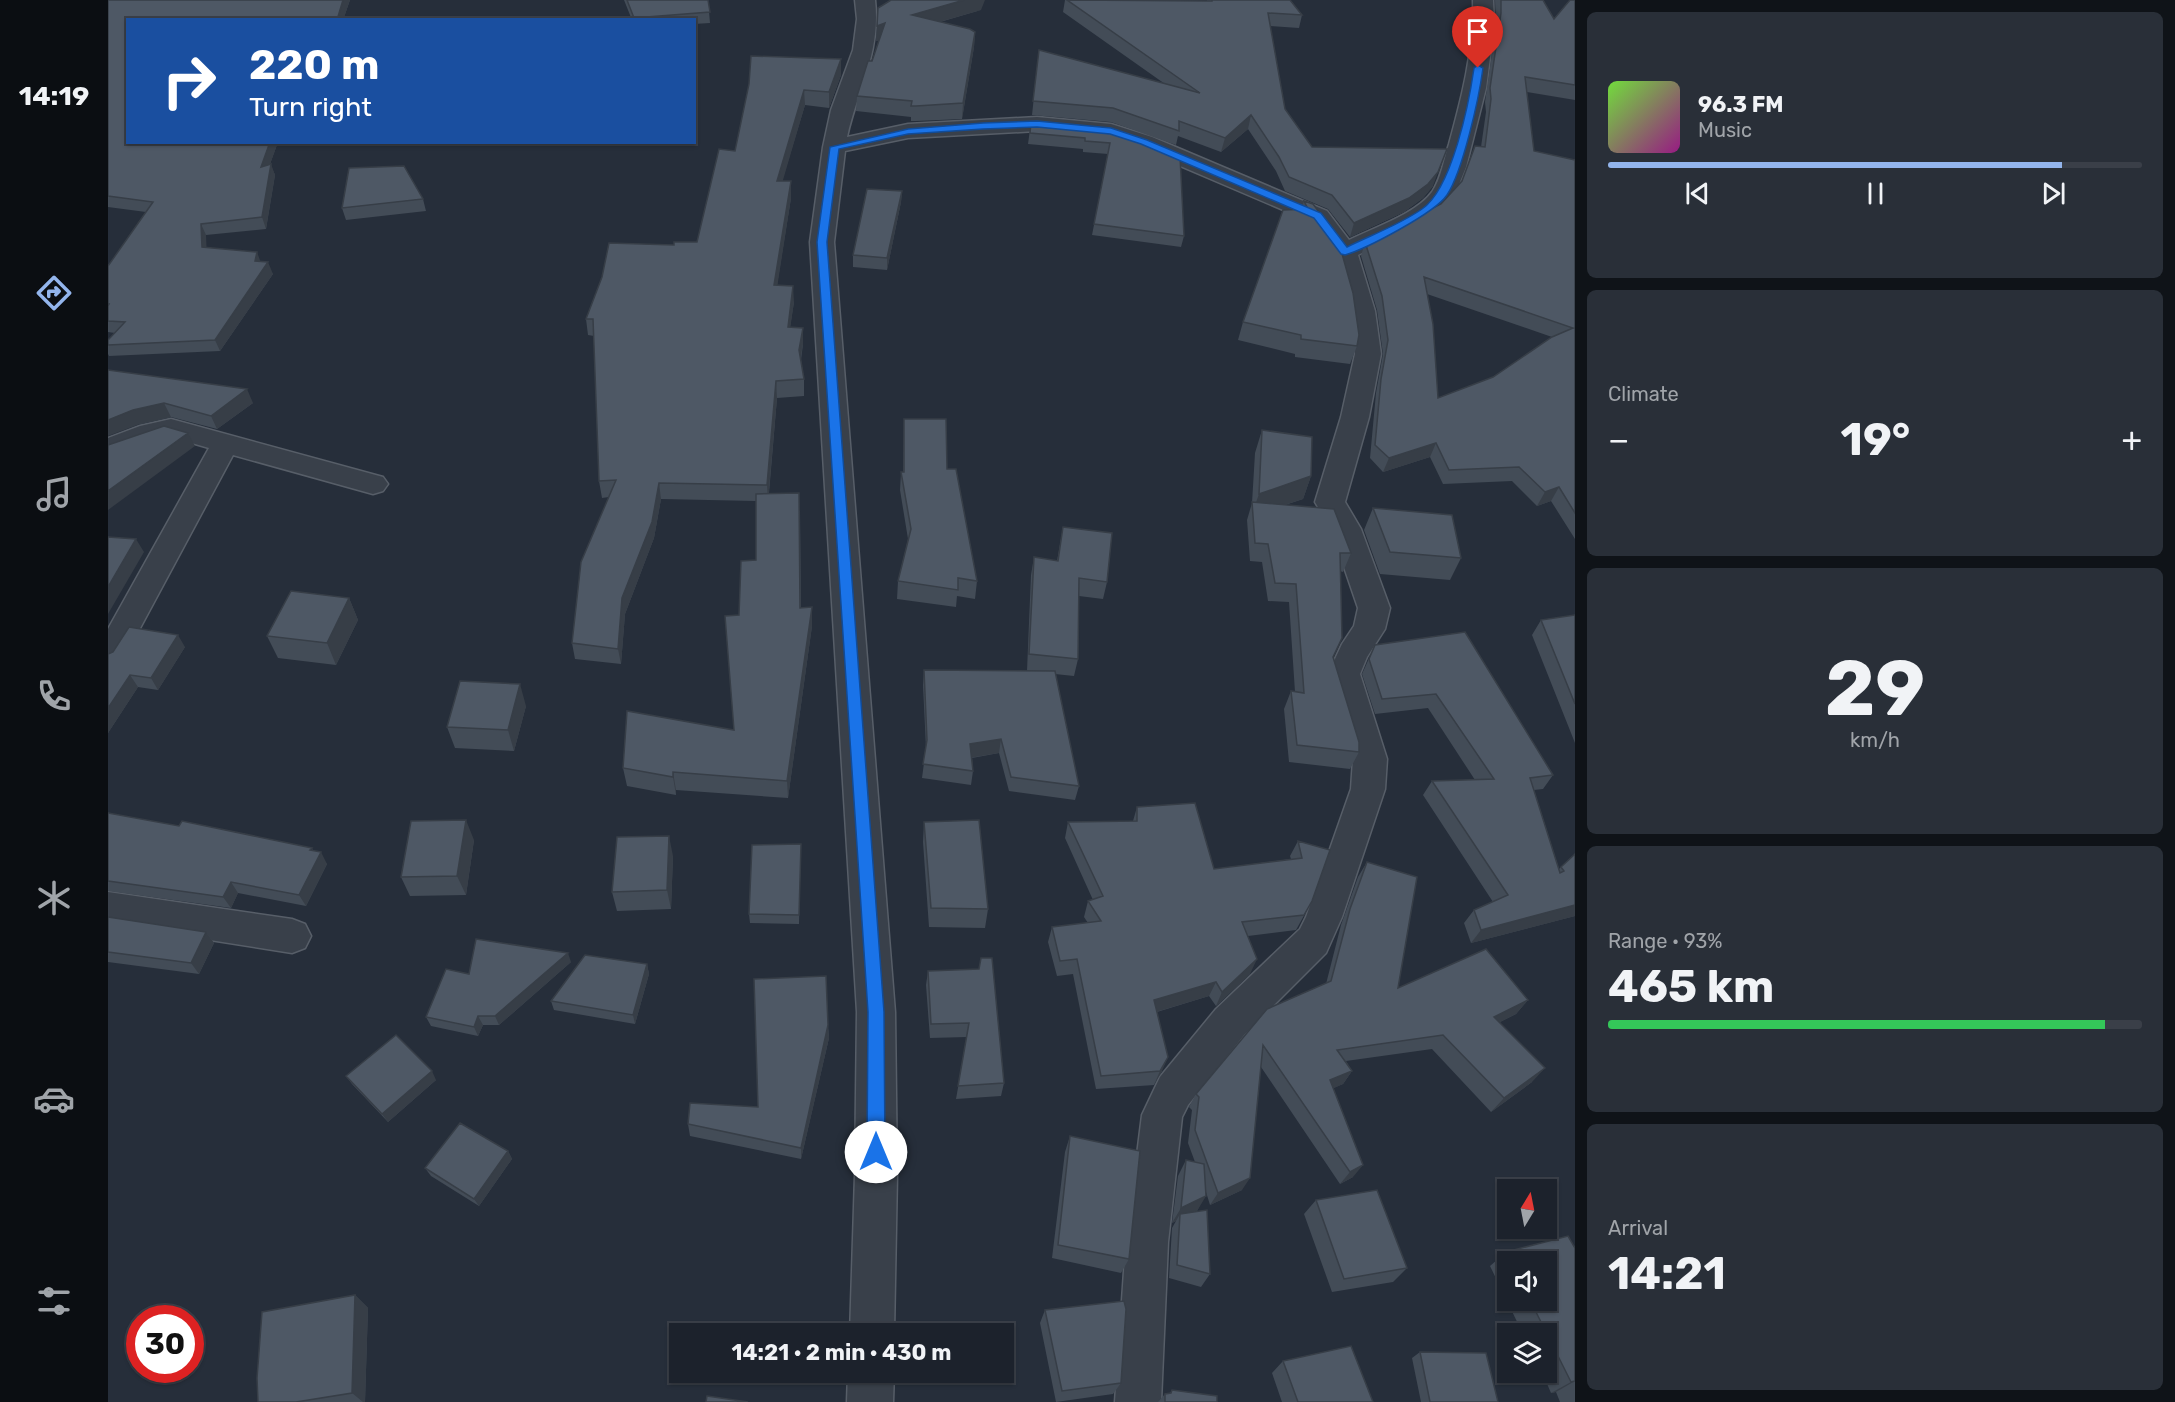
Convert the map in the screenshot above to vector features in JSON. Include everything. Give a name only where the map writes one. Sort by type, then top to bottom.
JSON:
[{"type":"street","points":[[865,0],[867,19],[864,50],[842,110],[834,147],[822,242],[876,1012],[872,1323]]},
{"type":"street","points":[[1345,252],[1426,211],[1443,194],[1454,167],[1475,88],[1484,26],[1483,0]]},
{"type":"street","points":[[834,147],[908,131],[983,126],[1037,124],[1111,131],[1144,142],[1318,216],[1345,252],[1362,311],[1368,354],[1355,417],[1330,502],[1346,529],[1374,608],[1369,629],[1353,653],[1344,674],[1370,759],[1368,789],[1324,917],[1313,941],[1230,1022],[1174,1091],[1162,1115],[1147,1242],[1138,1402]]},
{"type":"street","points":[[108,449],[150,433],[171,428],[373,484]]},
{"type":"street","points":[[108,654],[225,444]]},
{"type":"street","points":[[108,908],[292,936]]},
{"type":"street","points":[[870,1402],[871,1383]]},
{"type":"building","points":[[108,0],[343,0],[338,18],[126,18],[126,144],[269,144],[261,167],[271,164],[262,217],[201,224],[202,247],[257,252],[255,261],[268,262],[215,340],[108,345],[108,340],[125,322],[108,321],[108,266],[153,202],[108,196]]},
{"type":"building","points":[[627,0],[708,0],[710,12],[634,18]]},
{"type":"building","points":[[891,0],[964,0],[912,15],[975,32],[963,103],[911,106],[912,101],[857,96],[868,61],[872,61],[885,23],[877,26],[878,8]]},
{"type":"building","points":[[1067,0],[1290,0],[1302,15],[1268,13],[1285,109],[1312,147],[1447,149],[1438,172],[1428,184],[1409,198],[1354,223],[1332,195],[1289,177],[1279,157],[1251,115],[1225,138],[1179,121],[1179,131],[1113,108],[1033,101],[1039,50],[1200,93]]},
{"type":"building","points":[[1501,0],[1543,0],[1554,19],[1570,0],[1575,0],[1575,85],[1525,77],[1534,151],[1575,160],[1575,513],[1559,487],[1545,492],[1519,467],[1449,470],[1436,443],[1389,458],[1375,445],[1381,379],[1388,340],[1382,296],[1365,242],[1441,204],[1462,181],[1475,146],[1485,147],[1491,99],[1490,88]],"holes":[[[1424,277],[1573,328],[1552,337],[1493,377],[1438,398],[1433,324]]]},
{"type":"building","points":[[751,56],[841,59],[829,92],[804,90],[777,181],[791,181],[774,285],[793,286],[788,327],[803,328],[799,350],[804,379],[776,381],[767,485],[659,483],[652,522],[622,598],[618,649],[572,643],[581,562],[616,480],[599,481],[593,319],[586,319],[602,277],[609,243],[674,245],[674,242],[697,242],[719,149],[735,151],[749,84]]},
{"type":"building","points":[[1031,122],[1109,128],[1180,156],[1184,236],[1094,224],[1110,143],[1085,141],[1085,138],[1030,133]]},
{"type":"building","points":[[404,166],[423,199],[342,208],[349,168]]},
{"type":"building","points":[[867,189],[902,191],[887,258],[853,255]]},
{"type":"building","points":[[1304,201],[1313,204],[1337,236],[1353,293],[1359,335],[1357,346],[1301,339],[1301,335],[1243,322],[1283,210],[1308,209]]},
{"type":"building","points":[[108,370],[247,389],[211,416],[164,403],[133,410],[108,420]]},
{"type":"building","points":[[904,419],[946,419],[947,469],[956,469],[977,581],[958,578],[958,590],[898,581],[911,529],[901,472],[904,472]]},
{"type":"building","points":[[164,426],[188,433],[108,491],[108,445]]},
{"type":"building","points":[[1262,430],[1312,437],[1311,476],[1259,494]]},
{"type":"building","points":[[799,493],[800,608],[812,607],[787,781],[673,772],[673,777],[623,768],[627,711],[734,730],[725,616],[739,615],[741,561],[756,560],[756,494]]},
{"type":"building","points":[[1252,502],[1334,509],[1351,553],[1340,553],[1342,638],[1333,657],[1359,742],[1359,752],[1297,745],[1291,691],[1304,693],[1296,584],[1275,583],[1268,544],[1255,543]]},
{"type":"building","points":[[1373,508],[1452,515],[1461,558],[1390,552]]},
{"type":"building","points":[[1063,527],[1112,533],[1107,582],[1079,578],[1078,659],[1029,654],[1034,557],[1058,561]]},
{"type":"building","points":[[108,537],[136,539],[108,587]]},
{"type":"building","points":[[291,591],[349,598],[327,643],[267,636]]},
{"type":"building","points":[[1575,615],[1575,704],[1541,620]]},
{"type":"building","points":[[129,627],[178,635],[151,678],[130,675],[108,708],[108,654],[113,652]]},
{"type":"building","points":[[1465,632],[1553,775],[1530,778],[1560,873],[1564,871],[1561,867],[1575,854],[1575,905],[1481,930],[1474,910],[1508,895],[1432,781],[1494,779],[1436,694],[1382,699],[1369,659],[1375,645]]},
{"type":"building","points":[[924,670],[1055,671],[1079,786],[1011,777],[1001,739],[970,744],[973,771],[923,764],[927,740]]},
{"type":"building","points":[[460,681],[520,684],[508,730],[447,727]]},
{"type":"building","points":[[1195,803],[1214,869],[1302,858],[1298,841],[1330,850],[1312,901],[1304,915],[1242,922],[1257,959],[1222,992],[1216,982],[1154,1000],[1168,1057],[1160,1071],[1101,1076],[1077,959],[1060,961],[1052,927],[1101,921],[1088,901],[1103,896],[1068,822],[1137,821],[1137,807]]},
{"type":"building","points":[[108,813],[179,826],[182,821],[312,848],[310,850],[321,852],[299,895],[231,882],[223,897],[108,881]]},
{"type":"building","points":[[466,820],[457,876],[401,877],[411,821]]},
{"type":"building","points":[[979,820],[988,909],[931,908],[924,822]]},
{"type":"building","points":[[669,836],[667,890],[612,892],[617,837]]},
{"type":"building","points":[[801,844],[799,915],[749,914],[752,845]]},
{"type":"building","points":[[1367,862],[1417,877],[1398,988],[1486,949],[1528,1000],[1494,1017],[1545,1068],[1504,1098],[1443,1035],[1337,1050],[1352,1071],[1330,1080],[1363,1165],[1350,1172],[1263,1045],[1250,1178],[1218,1193],[1195,1130],[1199,1097],[1196,1094],[1267,1009],[1331,981],[1350,909]]},
{"type":"building","points":[[108,917],[206,932],[191,963],[108,952]]},
{"type":"building","points":[[476,939],[568,953],[495,1016],[478,1016],[474,1027],[426,1017],[446,969],[469,974]]},
{"type":"building","points":[[585,955],[647,964],[633,1015],[551,1001]]},
{"type":"building","points":[[981,958],[992,958],[1004,1083],[958,1086],[969,1023],[931,1024],[928,971],[979,969]]},
{"type":"building","points":[[826,976],[828,1025],[801,1148],[688,1124],[690,1103],[758,1107],[754,979]]},
{"type":"building","points":[[396,1035],[432,1071],[382,1114],[346,1076]]},
{"type":"building","points":[[460,1123],[508,1151],[474,1199],[425,1168]]},
{"type":"building","points":[[1070,1136],[1140,1151],[1129,1259],[1058,1245]]},
{"type":"building","points":[[1186,1160],[1204,1164],[1206,1196],[1181,1208]]},
{"type":"building","points":[[1377,1190],[1407,1268],[1344,1279],[1316,1200]]},
{"type":"building","points":[[1207,1210],[1210,1274],[1177,1265],[1180,1214]]},
{"type":"building","points":[[1568,1236],[1575,1248],[1575,1381],[1571,1382],[1557,1354],[1557,1323],[1542,1323],[1536,1311],[1557,1311],[1557,1251],[1510,1251]]},
{"type":"building","points":[[355,1295],[352,1393],[296,1402],[258,1402],[257,1378],[262,1312]]},
{"type":"building","points":[[1124,1301],[1126,1309],[1121,1383],[1062,1391],[1045,1310]]},
{"type":"building","points":[[1351,1346],[1373,1402],[1298,1402],[1283,1361]]},
{"type":"building","points":[[1420,1352],[1486,1353],[1498,1402],[1430,1402]]},
{"type":"building","points":[[1172,1390],[1217,1396],[1217,1402],[1165,1402],[1165,1394],[1171,1393]]},
{"type":"building","points":[[707,1396],[748,1402],[706,1402]]},
{"type":"route","points":[[876,1152],[876,1012],[822,242],[834,147],[908,131],[983,126],[1037,124],[1111,131],[1144,142],[1318,216],[1345,252],[1426,211],[1443,194],[1454,167],[1478,68]]}]
